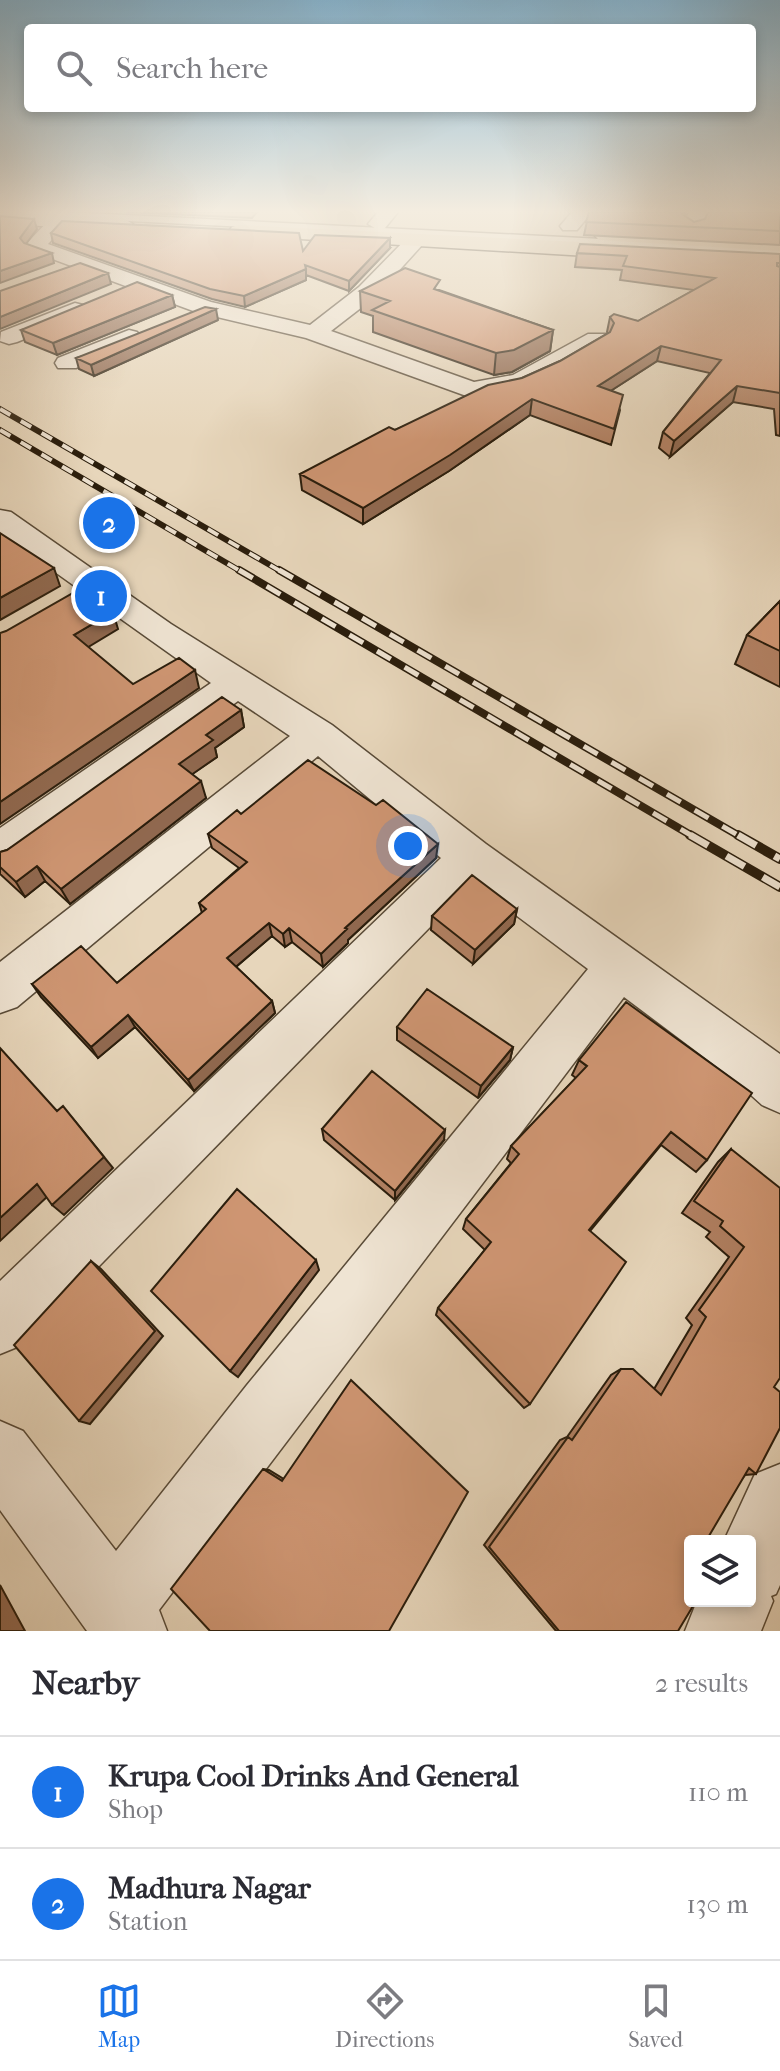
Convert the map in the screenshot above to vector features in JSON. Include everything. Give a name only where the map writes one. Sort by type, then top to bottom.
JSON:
[{"type":"street","points":[[9,337],[127,288]]},
{"type":"street","points":[[153,288],[204,307],[314,333],[472,390],[513,386],[597,339]]},
{"type":"street","points":[[314,333],[371,288]]},
{"type":"street","points":[[177,318],[204,307]]},
{"type":"street","points":[[67,363],[149,329]]},
{"type":"street","points":[[0,519],[79,592],[237,683],[318,735],[471,857],[780,1087]]},
{"type":"street","points":[[0,851],[237,683]]},
{"type":"street","points":[[0,991],[318,735]]},
{"type":"street","points":[[0,1323],[471,857]]},
{"type":"street","points":[[0,1454],[124,1620],[270,1408],[619,967]]},
{"type":"street","points":[[756,1554],[780,1499]]},
{"type":"street","points":[[723,1631],[733,1607]]},
{"type":"building","points":[[8,288],[71,288],[0,317],[0,291]]},
{"type":"building","points":[[122,288],[153,288],[172,295],[53,343],[21,330]]},
{"type":"building","points":[[207,288],[262,288],[244,296]]},
{"type":"building","points":[[366,288],[435,288],[553,330],[514,350],[496,353],[372,310],[390,301],[360,291]]},
{"type":"building","points":[[697,288],[780,288],[780,393],[737,386],[674,441],[663,432],[721,360],[661,346],[598,386],[623,395],[614,429],[532,399],[450,455],[363,508],[300,474],[389,427],[395,430],[488,385],[522,378],[560,361],[610,332],[614,323],[610,317],[614,314],[638,321]]},
{"type":"building","points":[[205,307],[216,309],[91,365],[76,358]]},
{"type":"building","points":[[0,533],[54,568],[0,598]]},
{"type":"building","points":[[80,589],[113,612],[74,635],[133,684],[179,658],[195,670],[0,802],[0,633]]},
{"type":"building","points":[[780,601],[780,651],[747,635]]},
{"type":"building","points":[[222,697],[241,710],[206,735],[213,740],[179,764],[201,781],[61,889],[37,866],[16,882],[0,867],[0,852]]},
{"type":"building","points":[[308,760],[376,805],[383,800],[438,844],[345,928],[321,954],[289,928],[283,934],[269,923],[227,958],[272,1001],[188,1080],[128,1015],[91,1047],[32,984],[81,946],[117,983],[206,909],[199,903],[247,862],[208,834],[237,810],[241,814]]},
{"type":"building","points":[[472,875],[517,909],[475,950],[432,916]]},
{"type":"building","points":[[427,989],[513,1047],[481,1086],[397,1027]]},
{"type":"building","points":[[626,1002],[752,1093],[707,1160],[671,1132],[589,1230],[626,1262],[530,1404],[438,1308],[491,1242],[466,1219],[519,1154],[511,1146],[587,1066],[579,1060]]},
{"type":"building","points":[[0,1048],[57,1111],[63,1106],[104,1157],[52,1205],[37,1184],[0,1218]]},
{"type":"building","points":[[372,1071],[445,1130],[395,1191],[322,1129]]},
{"type":"building","points":[[731,1149],[780,1188],[780,1378],[774,1387],[780,1392],[780,1428],[756,1474],[749,1468],[710,1535],[684,1535],[684,1607],[692,1607],[678,1631],[559,1631],[489,1547],[568,1437],[572,1440],[621,1369],[633,1369],[661,1395],[706,1317],[699,1310],[744,1247],[720,1226],[723,1221],[694,1201]]},
{"type":"building","points":[[237,1189],[316,1260],[230,1371],[151,1291]]},
{"type":"building","points":[[91,1261],[155,1331],[79,1421],[14,1345]]},
{"type":"building","points":[[351,1380],[468,1492],[389,1631],[210,1631],[171,1589],[263,1469],[282,1481]]},
{"type":"railway","points":[[0,409],[282,572]]},
{"type":"railway","points":[[0,430],[242,572]]},
{"type":"railway","points":[[239,570],[694,837]]},
{"type":"railway","points":[[279,570],[741,837]]},
{"type":"railway","points":[[690,835],[780,887]]},
{"type":"railway","points":[[738,835],[780,859]]},
{"type":"place","name":"Madhura Nagar","points":[[109,523]]},
{"type":"place","name":"Krupa Cool Drinks And General","points":[[101,596]]}]
